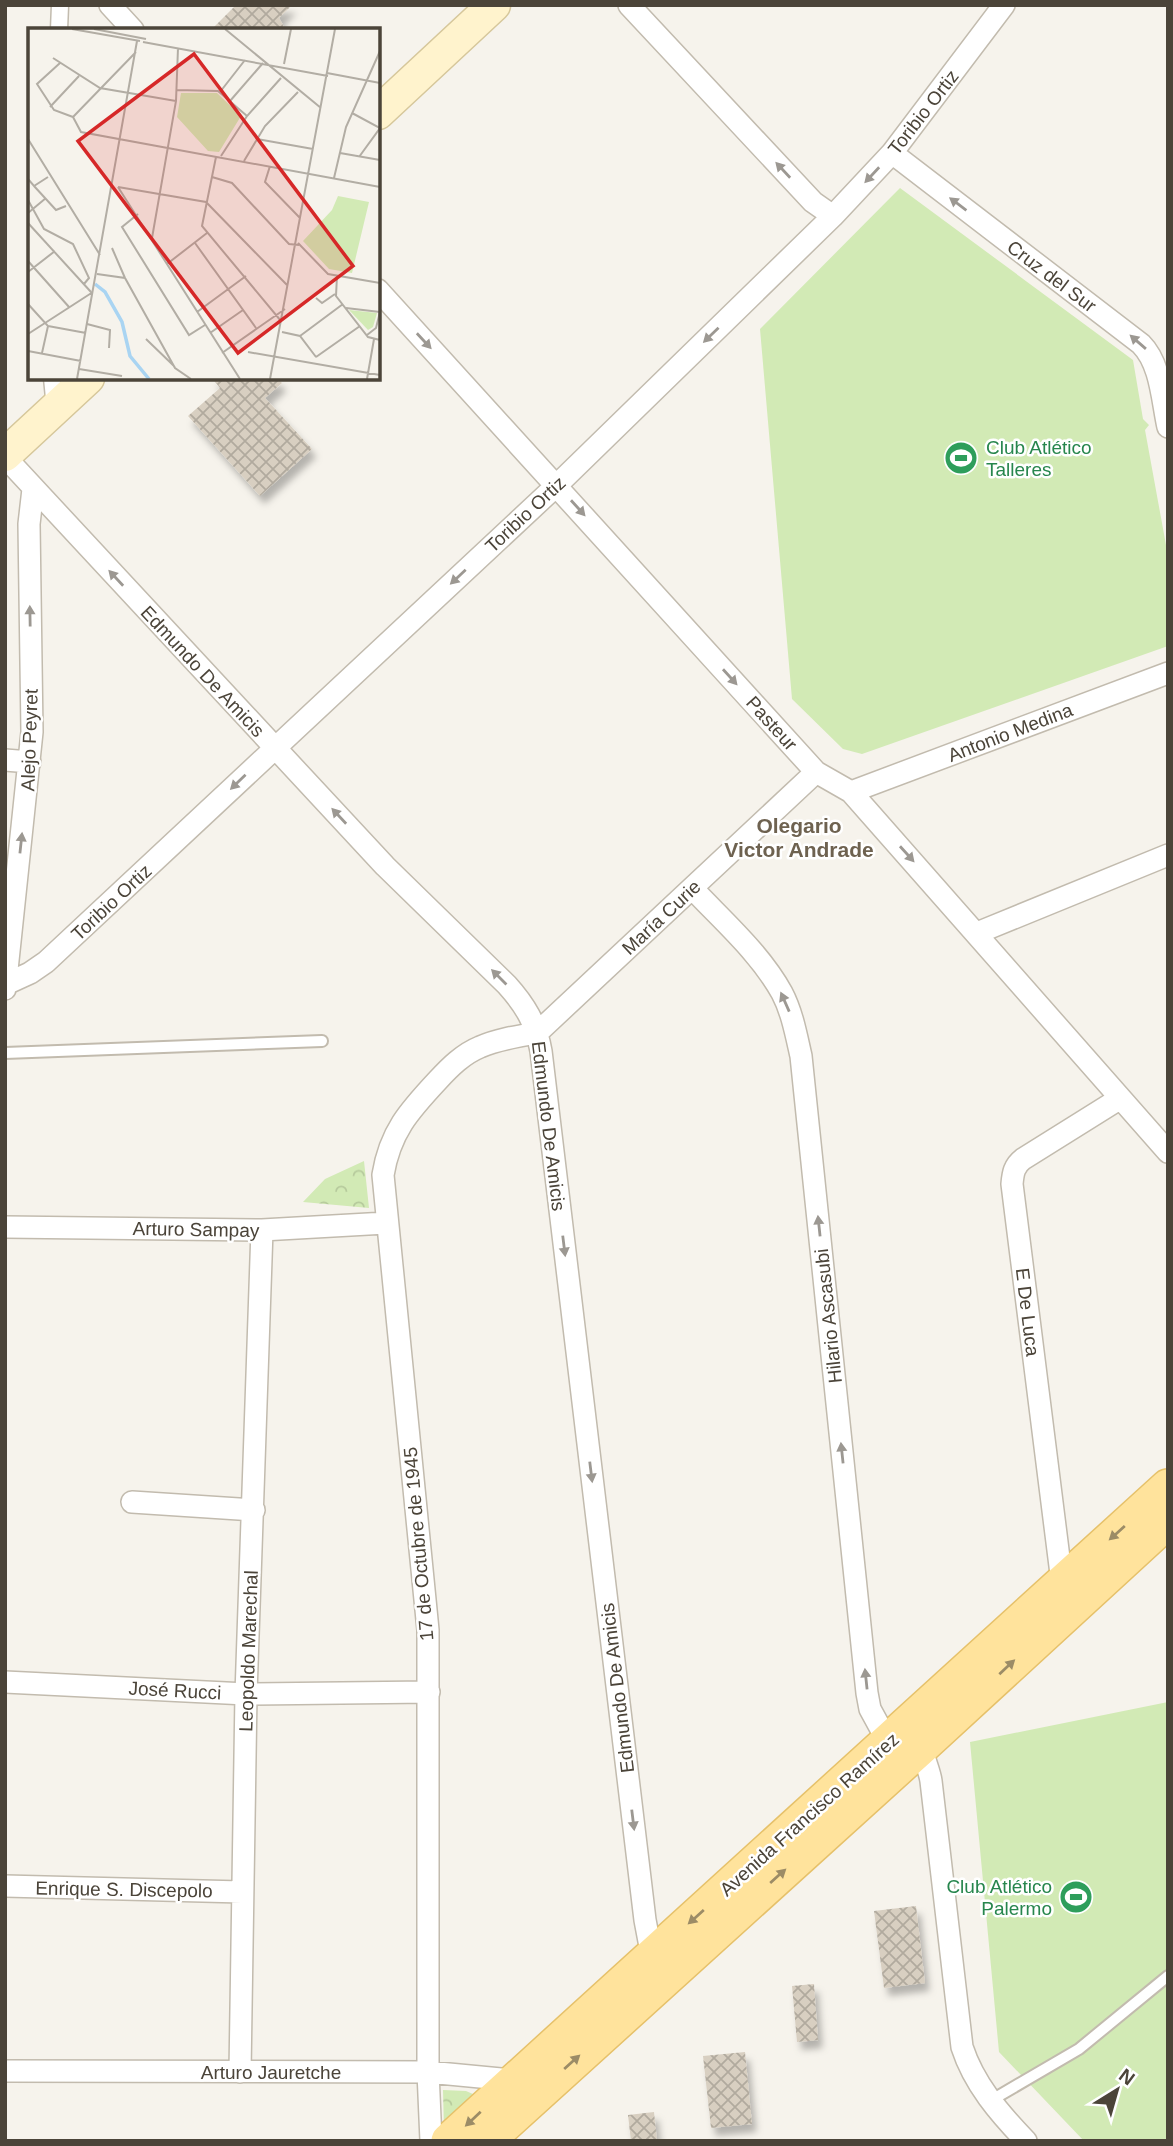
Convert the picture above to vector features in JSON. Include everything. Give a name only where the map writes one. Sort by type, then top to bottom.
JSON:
[{"type":"main road","points":[[380,111],[494,5]]},
{"type":"main road","points":[[5,456],[53,393],[83,380]]},
{"type":"main road","name":"Avenida Francisco Ramírez","points":[[449,2141],[520,2092],[905,1745],[928,1706],[1168,1487]]},
{"type":"main road","name":"Avenida Francisco Ramírez","points":[[486,2141],[520,2092],[652,1957],[1168,1520]]},
{"type":"street","points":[[59,28],[60,5]]},
{"type":"street","points":[[110,5],[131,28]]},
{"type":"street","points":[[629,5],[813,202],[833,216]]},
{"type":"street","name":"Toribio Ortiz","points":[[6,984],[46,962],[556,485],[833,216],[892,153],[1004,5]]},
{"type":"street","name":"Cruz del Sur","points":[[892,153],[1141,344],[1162,373],[1168,428]]},
{"type":"street","name":"Pasteur","points":[[380,292],[816,772],[851,792],[1168,1152]]},
{"type":"street","name":"Edmundo De Amicis","points":[[5,456],[385,866],[523,1002],[537,1033],[652,1957]]},
{"type":"street","name":"Alejo Peyret","points":[[5,989],[30,762],[29,524],[33,489]]},
{"type":"street","name":"Antonio Medina","points":[[851,792],[1168,673]]},
{"type":"street","points":[[5,760],[30,762]]},
{"type":"street","name":"María Curie","points":[[537,1033],[816,772]]},
{"type":"street","points":[[977,933],[1168,855]]},
{"type":"street","name":"Hilario Ascasubi","points":[[692,888],[752,951],[782,993],[793,1019],[801,1056],[870,1709],[929,1766],[962,2047],[974,2077],[1019,2139]]},
{"type":"street","name":"17 de Octubre de 1945","points":[[431,2141],[428,2072],[428,1630],[383,1175],[387,1153],[408,1112],[464,1055],[480,1046],[537,1033]]},
{"type":"street","name":"E De Luca","points":[[1062,1582],[1012,1184],[1013,1172],[1016,1165],[1035,1150],[1119,1099]]},
{"type":"street","name":"Arturo Sampay","points":[[5,1227],[262,1230],[386,1223]]},
{"type":"street","name":"Leopoldo Marechal","points":[[240,2072],[246,1694],[262,1230]]},
{"type":"street","points":[[132,1502],[254,1510]]},
{"type":"street","name":"José Rucci","points":[[5,1682],[246,1694],[429,1692]]},
{"type":"street","name":"Enrique S. Discepolo","points":[[5,1886],[242,1892]]},
{"type":"street","name":"Arturo Jauretche","points":[[5,2071],[428,2072],[479,2076],[520,2092]]},
{"type":"lane","points":[[5,1053],[37,1054],[322,1041]]},
{"type":"lane","points":[[990,2101],[1079,2049],[1168,1976]]},
{"type":"green space","name":"Club Atlético Talleres","points":[[900,188],[1133,360],[1143,419],[1149,425],[1145,430],[1168,556],[1168,646],[862,754],[843,749],[792,699],[760,329]]},
{"type":"green space","points":[[364,1161],[369,1208],[303,1202],[325,1179]]},
{"type":"green space","name":"Club Atlético Palermo","points":[[1168,1702],[1168,2141],[1084,2141],[999,2052],[970,1742]]},
{"type":"green space","points":[[443,2090],[466,2091],[480,2097],[444,2132]]},
{"type":"building","points":[[236,5],[292,5],[279,18],[283,28],[213,28]]},
{"type":"building","points":[[214,380],[279,380],[282,383],[265,398],[312,449],[260,496],[188,416],[220,388]]},
{"type":"building","points":[[916,1906],[925,1983],[884,1988],[874,1911]]},
{"type":"building","points":[[814,1984],[818,2040],[797,2042],[792,1986]]},
{"type":"building","points":[[745,2052],[752,2124],[711,2128],[703,2056]]},
{"type":"building","points":[[654,2112],[657,2141],[631,2141],[628,2115]]},
{"type":"place","name":"Club Atlético Talleres","points":[[961,458]]},
{"type":"place","name":"Club Atlético Palermo","points":[[1076,1897]]},
{"type":"district","name":"Olegario Victor Andrade","points":[[799,838]]}]
